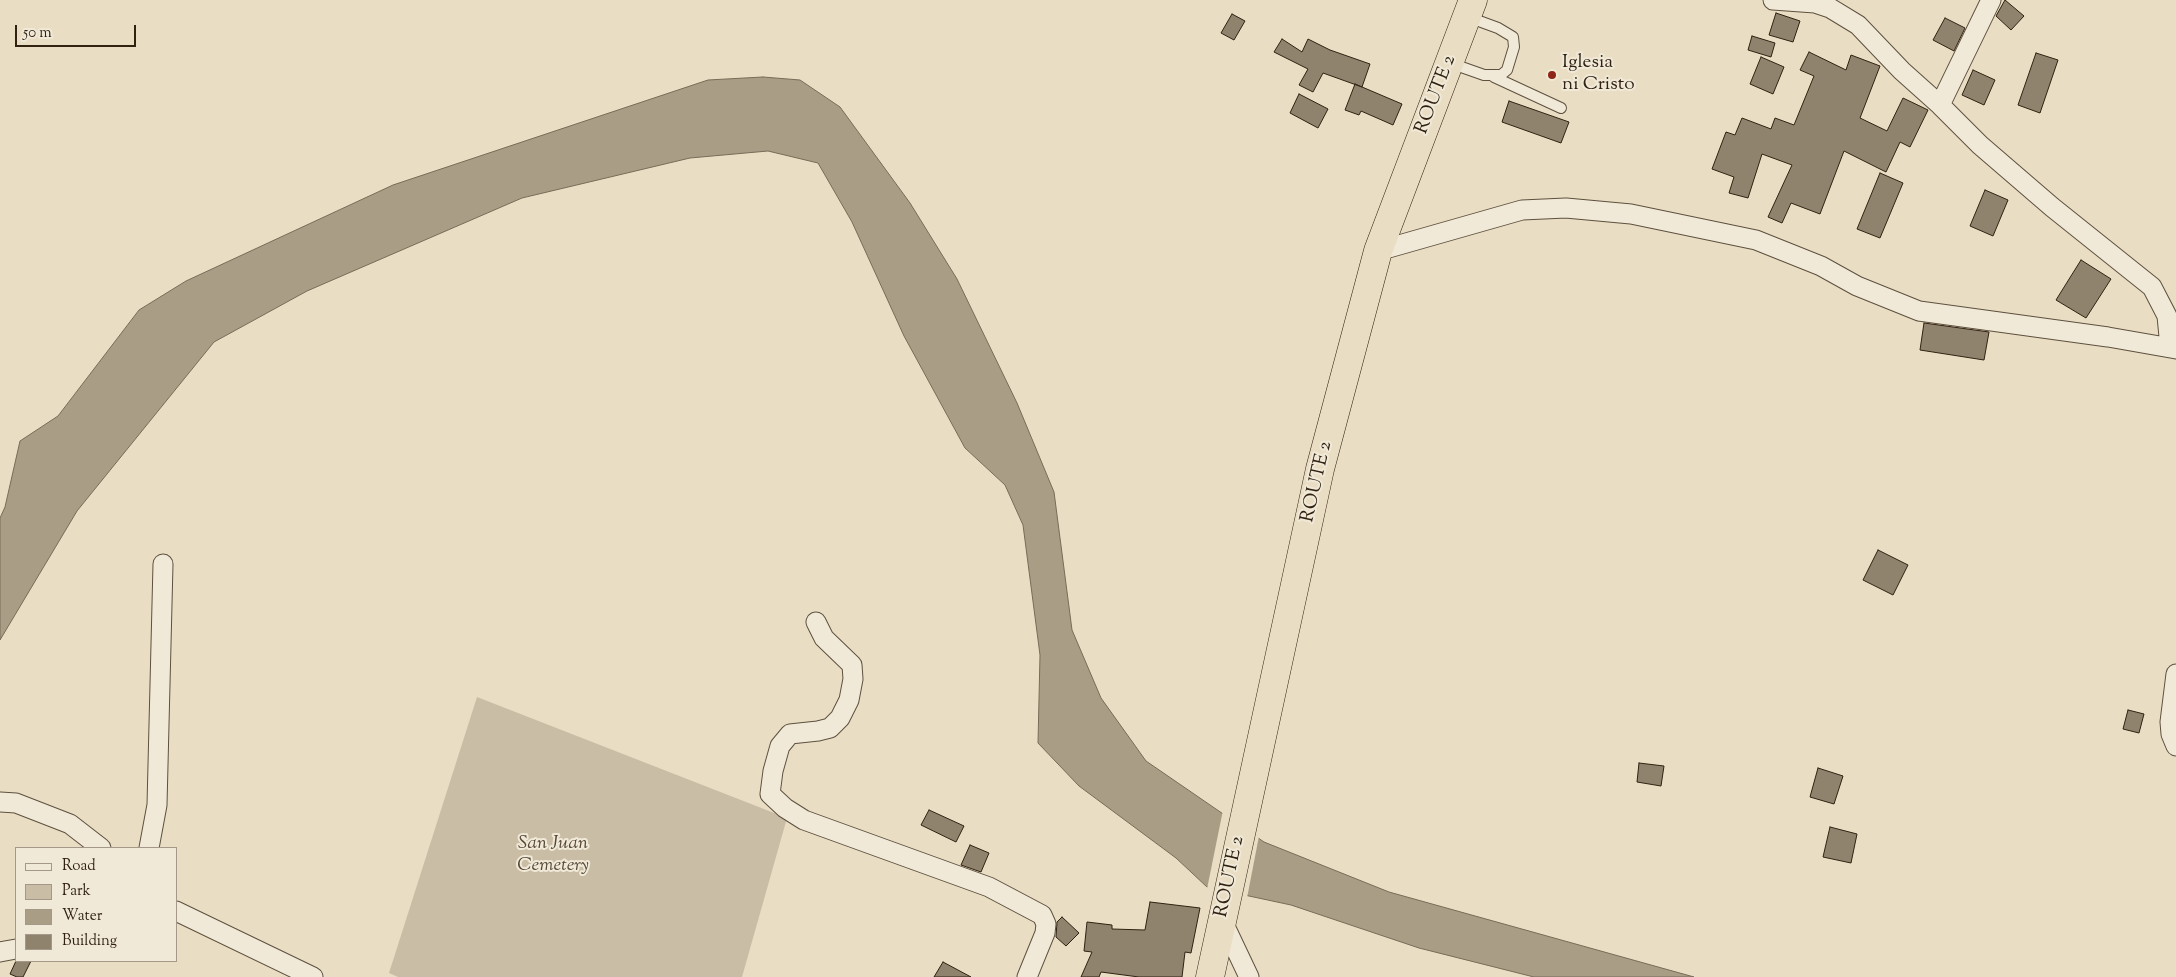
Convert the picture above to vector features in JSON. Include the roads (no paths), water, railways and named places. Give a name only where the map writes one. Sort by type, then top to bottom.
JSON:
[{"type":"highway","name":"ROUTE 2","points":[[1210,977],[1320,469],[1378,251],[1470,8]]},
{"type":"street","points":[[1378,251],[1522,210],[1566,208],[1614,212],[1756,240],[1821,266],[1857,286],[1919,311],[2108,336],[2173,348],[2166,316],[2152,288],[1980,145],[1902,71],[1858,25],[1840,12],[1815,3],[1773,0]]},
{"type":"street","points":[[1940,105],[1991,0]]},
{"type":"street","points":[[149,847],[157,805],[162,564]]},
{"type":"street","points":[[816,622],[824,638],[852,665],[853,679],[849,700],[840,718],[830,728],[818,732],[790,734],[780,746],[772,771],[770,794],[785,808],[804,820],[989,887],[1042,915],[1046,924],[1045,933],[1027,977]]},
{"type":"street","points":[[2176,674],[2170,722],[2171,734],[2176,746]]},
{"type":"street","points":[[0,802],[16,803],[70,824],[99,847]]},
{"type":"street","points":[[1224,910],[1249,977]]},
{"type":"street","points":[[178,912],[313,977]]},
{"type":"street","points":[[0,952],[15,949]]},
{"type":"lane","points":[[1470,8],[1513,37],[1514,47],[1507,70],[1501,75],[1494,77]]},
{"type":"lane","points":[[1449,63],[1484,76],[1494,77],[1561,108]]},
{"type":"water","points":[[763,77],[800,80],[840,107],[910,203],[957,279],[1017,403],[1054,492],[1072,630],[1101,698],[1146,761],[1264,842],[1389,892],[1694,977],[1534,977],[1419,948],[1291,905],[1207,887],[1176,858],[1079,786],[1038,743],[1040,655],[1023,525],[1005,485],[965,448],[904,336],[852,222],[818,163],[768,151],[690,158],[522,198],[307,291],[214,342],[77,511],[0,640],[0,518],[5,507],[20,441],[58,416],[139,310],[186,281],[393,185],[708,80]]},
{"type":"place","name":"Iglesia ni Cristo","points":[[1552,75]]},
{"type":"park label","name":"San Juan Cemetery","points":[[553,856]]}]
